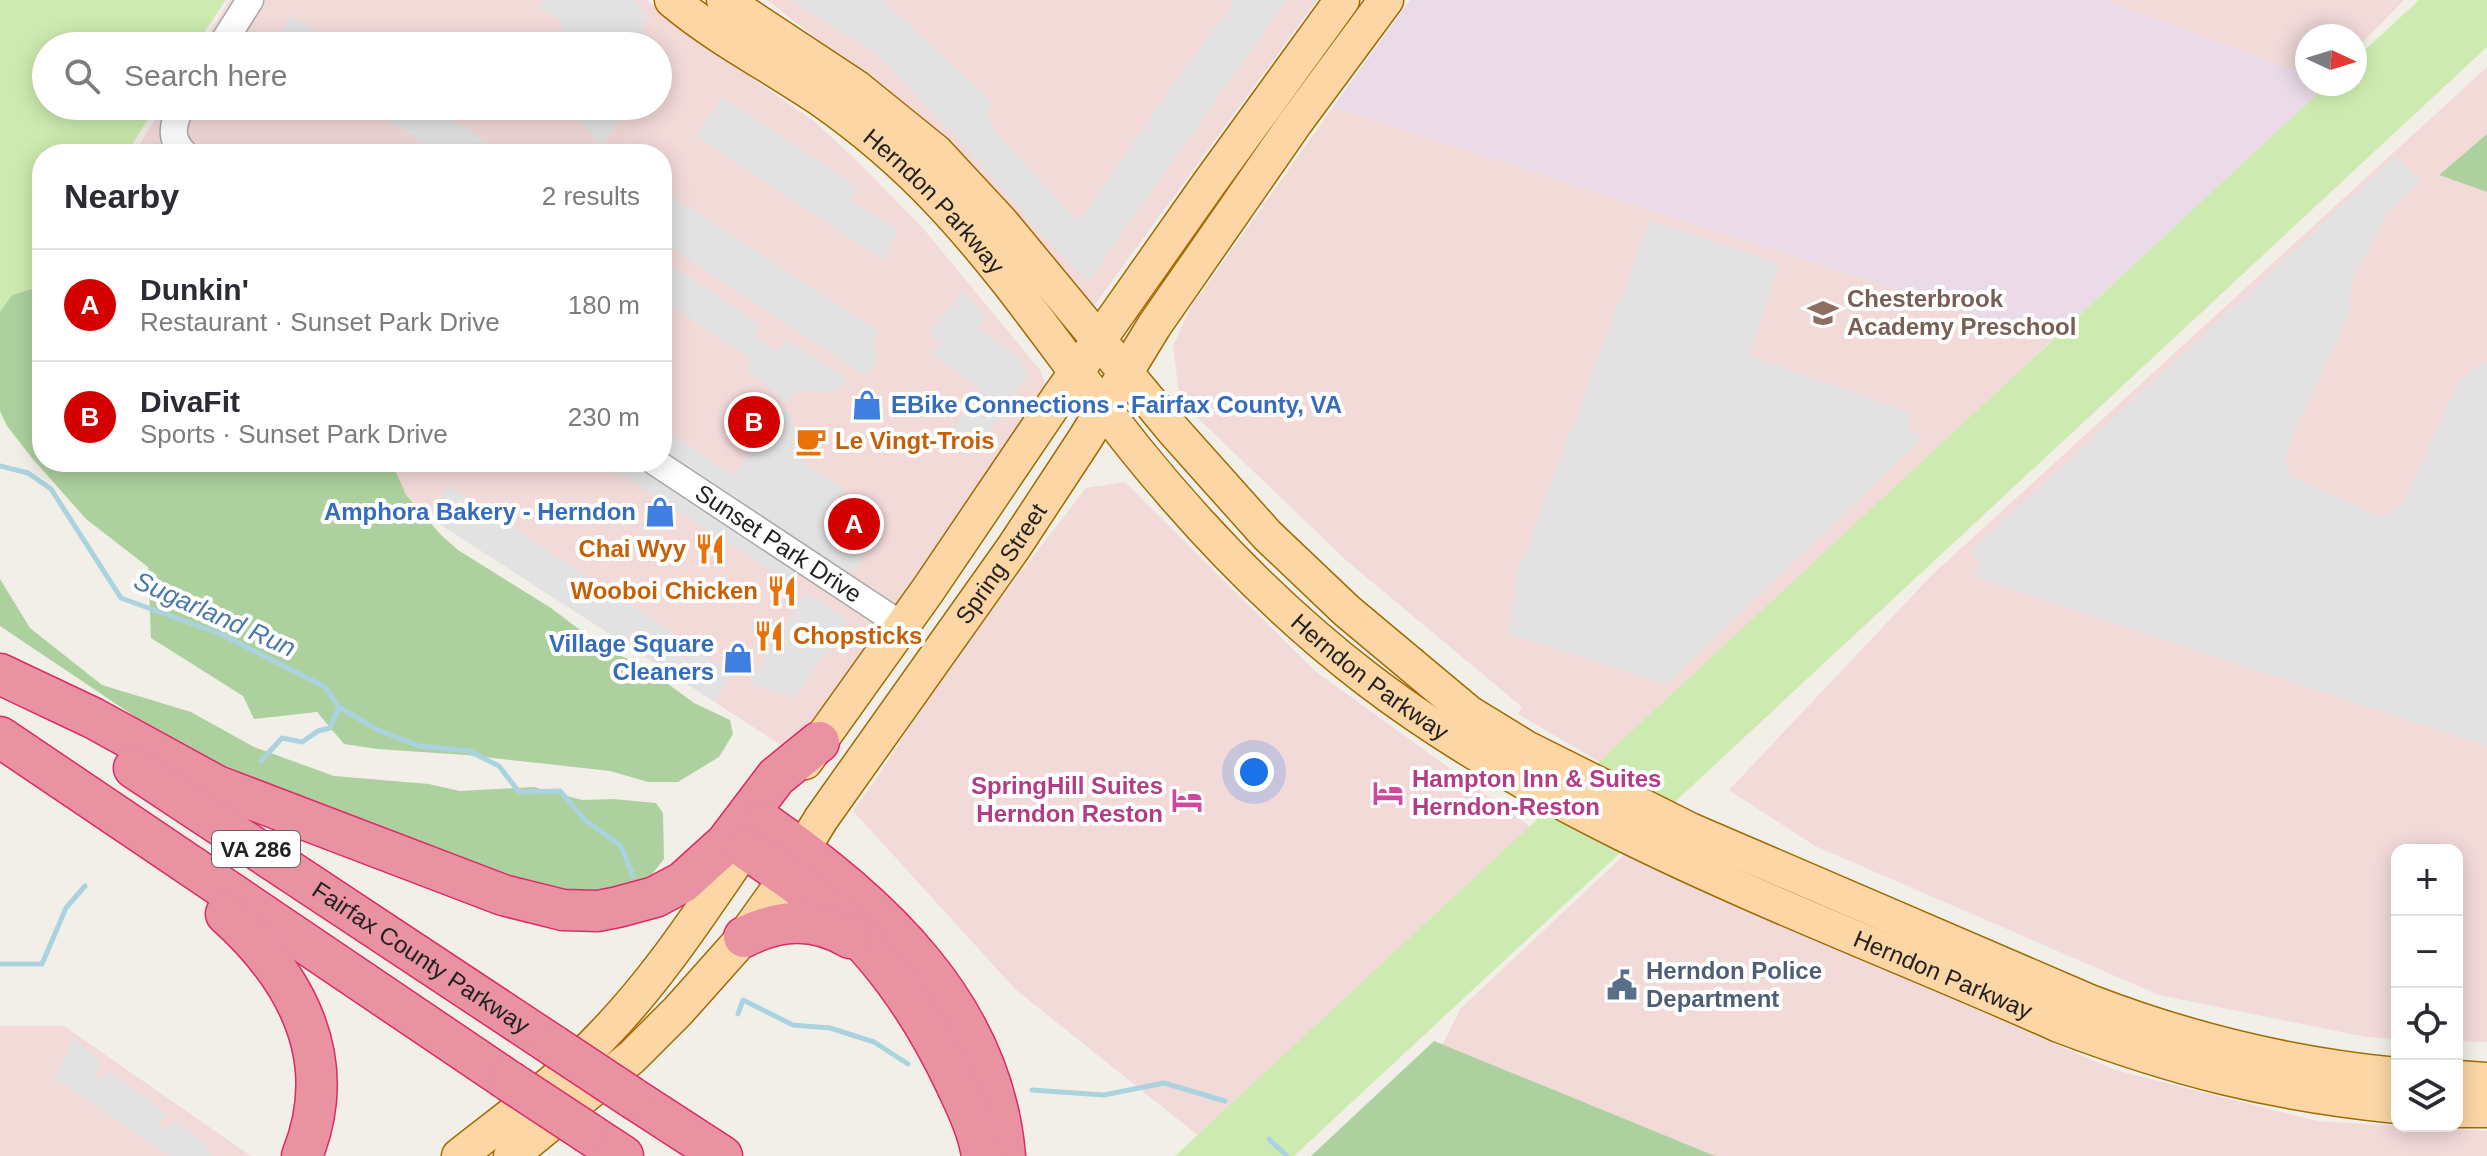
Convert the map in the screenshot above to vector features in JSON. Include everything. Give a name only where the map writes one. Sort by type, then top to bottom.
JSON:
[{"type":"highway","points":[[0,676],[93,718],[217,786],[503,895],[563,910],[598,911],[618,907],[655,897],[683,882],[726,843],[776,777],[819,742]]},
{"type":"highway","name":"Fairfax County Parkway","points":[[0,676],[554,1063],[631,1097],[721,1154]]},
{"type":"highway","name":"VA 286","points":[[0,737],[509,1081],[586,1116],[623,1156]]},
{"type":"highway","points":[[125,823],[256,942],[281,972],[296,999],[310,1037],[316,1074],[315,1111],[302,1156]]},
{"type":"highway","points":[[754,835],[794,863],[873,954],[922,1020],[973,1121],[982,1156]]},
{"type":"highway","points":[[794,863],[832,872],[890,924],[943,989],[982,1065],[999,1119],[1005,1156]]},
{"type":"highway","points":[[744,937],[779,923],[813,923],[835,930],[873,954]]},
{"type":"highway","points":[[954,1081],[963,1156]]},
{"type":"main road","name":"Herndon Parkway","points":[[672,0],[712,31],[821,100],[896,160],[941,203],[981,249],[1137,451],[1229,556],[1342,660],[1414,714],[1475,754],[1533,788],[1692,866],[2118,1048],[2274,1090],[2391,1105]]},
{"type":"main road","name":"Herndon Parkway","points":[[724,0],[857,88],[936,152],[1001,222],[1232,498],[1319,586],[1448,697],[1526,748],[1690,830],[2031,979],[2147,1025],[2274,1057],[2391,1074]]},
{"type":"main road","name":"Spring Street","points":[[459,1156],[554,1063],[604,1035],[645,988],[903,626],[1090,390],[1342,0]]},
{"type":"main road","name":"Spring Street","points":[[511,1156],[586,1116],[744,937],[892,720],[975,605],[1090,390],[1112,357],[1154,326],[1295,123],[1386,0]]},
{"type":"main road","points":[[2463,1078],[2487,1080]]},
{"type":"main road","points":[[2463,1110],[2487,1110]]},
{"type":"street","points":[[230,32],[250,0]]},
{"type":"street","points":[[175,120],[177,144]]},
{"type":"street","name":"Sunset Park Drive","points":[[670,472],[903,626]]},
{"type":"shaded area","points":[[230,0],[647,0],[675,25],[815,122],[922,227],[1040,370],[1046,384],[808,736],[787,749],[383,487],[392,472],[672,472],[672,144],[140,144],[155,120],[672,120],[672,32],[210,32]]},
{"type":"shaded area","points":[[544,0],[634,0],[648,19],[642,32],[562,32],[564,27],[561,20],[539,7]]},
{"type":"shaded area","points":[[767,0],[1317,0],[1088,314],[920,118]]},
{"type":"shaded area","points":[[790,0],[882,0],[992,102],[987,113],[994,130],[1076,220],[1087,211],[1161,101],[1235,0],[1287,0],[1088,282],[877,54]]},
{"type":"shaded area","points":[[1410,0],[2104,0],[2295,71],[2295,96],[2316,96],[2052,340],[1333,107]]},
{"type":"shaded area","points":[[2088,0],[2404,0],[2367,38],[2367,24],[2295,24],[2295,79]]},
{"type":"shaded area","points":[[291,15],[317,32],[280,32]]},
{"type":"shaded area","points":[[2487,67],[2487,134],[2439,175],[2487,192],[2487,1042],[2463,1041],[2463,844],[2391,844],[2391,1039],[2366,1037],[2159,995],[1815,846],[1729,790],[1932,575]]},
{"type":"shaded area","points":[[721,97],[859,188],[851,200],[898,231],[883,260],[696,136]]},
{"type":"shaded area","points":[[1333,107],[2052,340],[1601,763],[1518,714],[1522,707],[1347,561],[1180,401],[1173,346],[1191,307]]},
{"type":"shaded area","points":[[388,120],[453,120],[490,144],[425,144]]},
{"type":"shaded area","points":[[580,120],[621,120],[603,144]]},
{"type":"shaded area","points":[[2396,156],[2421,181],[2388,214],[2352,280],[2349,316],[2290,441],[2286,462],[2292,476],[2368,512],[2388,515],[2403,503],[2459,382],[2472,369],[2487,362],[2487,746],[1976,578],[1979,563],[1969,552]]},
{"type":"shaded area","points":[[672,197],[879,332],[874,342],[877,362],[867,377],[672,249]]},
{"type":"shaded area","points":[[1650,220],[1779,264],[1750,356],[1911,413],[1907,429],[1923,438],[1667,684],[1509,634],[1518,571]]},
{"type":"shaded area","points":[[672,266],[761,325],[755,336],[777,351],[786,339],[847,379],[838,392],[797,391],[787,403],[750,373],[749,357],[672,307]]},
{"type":"shaded area","points":[[962,290],[987,317],[977,327],[1016,356],[1028,376],[982,443],[973,436],[969,442],[952,431],[981,388],[932,355],[940,343],[929,334]]},
{"type":"shaded area","points":[[779,405],[791,414],[796,444],[808,452],[804,465],[845,488],[821,526],[865,555],[853,574],[802,570],[792,584],[618,472],[672,472],[672,434],[733,477]]},
{"type":"shaded area","points":[[1125,482],[1315,671],[1531,827],[1200,1137],[1016,990],[853,811],[950,663],[1086,488]]},
{"type":"shaded area","points":[[447,485],[687,642],[681,657],[687,660],[694,649],[732,674],[715,702],[427,516]]},
{"type":"shaded area","points":[[806,592],[847,620],[794,699],[784,693],[760,688],[750,681]]},
{"type":"shaded area","points":[[1624,855],[2115,1070],[2317,1121],[2391,1125],[2391,1132],[2487,1131],[2487,1156],[1636,1156],[1423,1084],[1460,1009]]},
{"type":"shaded area","points":[[0,1026],[64,1026],[251,1156],[0,1156]]},
{"type":"shaded area","points":[[74,1038],[100,1061],[95,1080],[102,1080],[109,1071],[167,1114],[159,1127],[166,1129],[174,1120],[205,1144],[211,1156],[169,1156],[55,1078]]},
{"type":"green space","points":[[0,0],[226,0],[204,32],[32,32],[32,120],[147,120],[132,144],[32,144],[32,289],[12,295],[0,312]]},
{"type":"green space","points":[[2419,0],[2487,0],[2487,47],[1294,1156],[1175,1156],[2315,96],[2367,96],[2367,48]]},
{"type":"green space","points":[[2487,134],[2487,192],[2439,175]]},
{"type":"green space","points":[[32,289],[32,458],[7,426],[0,411],[0,312],[12,295]]},
{"type":"green space","points":[[44,472],[396,472],[406,495],[458,550],[551,608],[601,646],[646,668],[694,703],[730,720],[733,734],[719,757],[678,782],[648,782],[610,771],[344,744],[317,712],[254,719],[243,696],[151,638],[148,567],[86,519]]},
{"type":"green space","points":[[0,579],[30,628],[102,685],[191,712],[254,747],[334,776],[429,784],[460,791],[534,787],[582,800],[656,803],[663,813],[664,859],[649,878],[602,891],[563,893],[359,824],[210,767],[0,626]]},
{"type":"green space","points":[[1434,1041],[1715,1156],[1311,1156]]},
{"type":"waterway","name":"Sugarland Run","points":[[0,466],[28,473],[51,489],[121,598],[223,635],[325,687],[339,707],[378,730],[419,746],[469,751],[499,766],[519,792],[560,791],[585,820],[621,846],[633,876]]},
{"type":"waterway","points":[[261,761],[282,738],[302,742],[318,731],[330,728],[339,707]]},
{"type":"waterway","points":[[0,964],[42,964],[66,908],[85,886]]},
{"type":"waterway","name":"Sugarland Run","points":[[738,1014],[743,1000],[793,1025],[830,1028],[874,1042],[908,1064]]},
{"type":"waterway","name":"Sugarland Run","points":[[1032,1090],[1104,1095],[1164,1083],[1225,1101]]},
{"type":"waterway","name":"Sugarland Run","points":[[1269,1139],[1287,1156]]},
{"type":"place","name":"Chesterbrook Academy Preschool","points":[[1823,313]]},
{"type":"place","name":"EBike Connections - Fairfax County, VA","points":[[867,405]]},
{"type":"place","name":"DivaFit","points":[[754,422]]},
{"type":"place","name":"Le Vingt-Trois","points":[[811,441]]},
{"type":"place","name":"Amphora Bakery - Herndon","points":[[660,512]]},
{"type":"place","name":"Dunkin'","points":[[854,524]]},
{"type":"place","name":"Chai Wyy","points":[[710,549]]},
{"type":"place","name":"Wooboi Chicken","points":[[782,591]]},
{"type":"place","name":"Chopsticks","points":[[769,636]]},
{"type":"place","name":"Village Square Cleaners","points":[[738,658]]},
{"type":"place","name":"Hampton Inn & Suites Herndon-Reston","points":[[1388,793]]},
{"type":"place","name":"SpringHill Suites Herndon Reston","points":[[1187,800]]},
{"type":"place","name":"Herndon Police Department","points":[[1622,985]]}]
